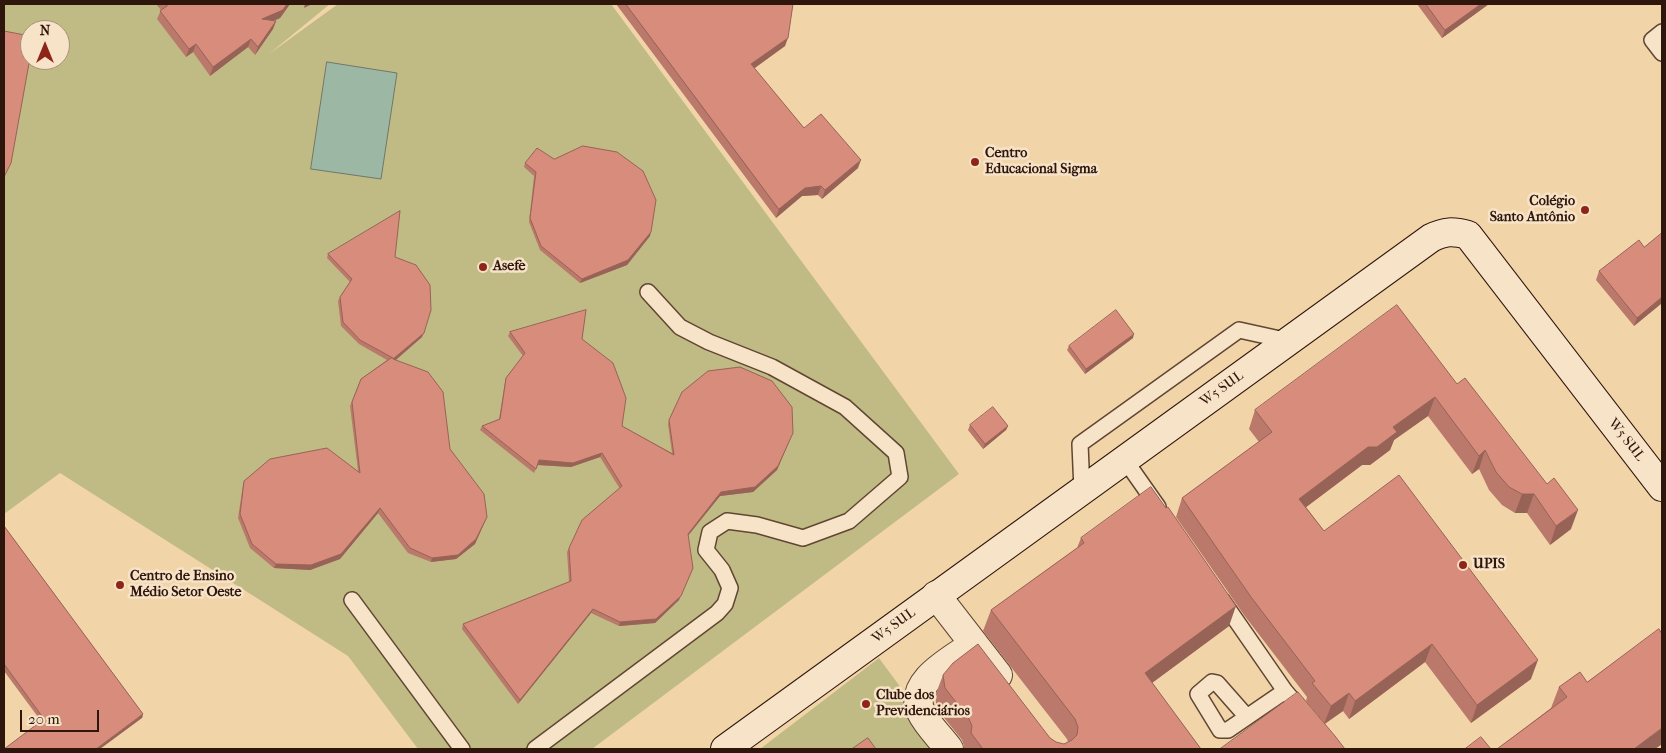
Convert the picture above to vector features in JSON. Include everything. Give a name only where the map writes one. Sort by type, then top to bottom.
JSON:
[{"type":"main road","name":"W5 SUL","points":[[725,749],[1431,238],[1448,232],[1468,236],[1662,487]]},
{"type":"main road","points":[[936,595],[1015,697]]},
{"type":"main road","points":[[949,749],[921,712],[919,700],[920,687],[934,673],[974,644]]},
{"type":"lane","points":[[1662,32],[1652,40],[1662,53]]},
{"type":"lane","points":[[535,749],[717,613],[725,604],[730,588],[722,570],[706,550],[710,532],[727,521],[757,525],[803,538],[849,521],[900,477],[896,453],[844,407],[772,367],[709,342],[680,327],[648,292]]},
{"type":"lane","points":[[1082,490],[1080,444],[1239,330],[1289,341]]},
{"type":"lane","points":[[1125,460],[1169,523]]},
{"type":"lane","points":[[1213,587],[1299,709]]},
{"type":"lane","points":[[352,600],[462,749]]},
{"type":"lane","points":[[1247,717],[1286,691]]},
{"type":"shaded area","name":"Asefe","points":[[4,4],[330,4],[269,54],[338,4],[611,4],[959,474],[592,749],[418,749],[348,656],[60,473],[4,514]]},
{"type":"shaded area","points":[[327,62],[397,73],[381,179],[311,169]]},
{"type":"shaded area","name":"Clube dos Previdenciários","points":[[879,658],[946,749],[760,749]]},
{"type":"building","points":[[165,4],[287,4],[283,10],[262,19],[276,21],[258,47],[251,39],[213,67],[196,44],[189,49],[160,11],[167,6]]},
{"type":"building","points":[[626,4],[793,4],[788,38],[751,64],[804,128],[821,114],[861,160],[825,190],[821,186],[805,188],[779,209]]},
{"type":"building","points":[[1426,4],[1481,4],[1445,30]]},
{"type":"building","points":[[4,31],[20,34],[20,70],[28,70],[11,163],[4,177]]},
{"type":"building","points":[[583,146],[617,152],[643,171],[656,200],[651,232],[628,260],[582,279],[541,246],[530,218],[536,172],[525,163],[537,148],[554,159]]},
{"type":"building","points":[[400,211],[395,257],[416,265],[430,285],[431,310],[424,333],[393,359],[428,372],[443,392],[450,449],[484,494],[487,517],[476,539],[458,555],[432,558],[410,548],[380,508],[341,554],[311,565],[276,564],[252,544],[240,514],[244,481],[270,459],[327,448],[360,473],[352,402],[361,379],[393,358],[360,340],[343,322],[340,297],[352,279],[328,254]]},
{"type":"building","points":[[1662,233],[1662,297],[1637,318],[1599,271],[1639,240],[1644,247]]},
{"type":"building","points":[[1397,305],[1457,384],[1465,378],[1547,484],[1554,478],[1578,510],[1556,526],[1534,494],[1522,494],[1509,487],[1496,472],[1485,450],[1479,456],[1435,397],[1393,427],[1397,432],[1377,447],[1368,447],[1299,499],[1324,531],[1399,475],[1538,660],[1477,705],[1432,644],[1355,701],[1349,693],[1331,706],[1312,683],[1315,681],[1251,597],[1182,498],[1272,432],[1255,410]]},
{"type":"building","points":[[586,310],[582,339],[613,363],[626,398],[622,426],[674,455],[669,420],[682,392],[708,371],[740,367],[772,381],[792,407],[793,433],[778,466],[755,487],[721,492],[688,534],[693,568],[681,596],[656,619],[620,622],[593,609],[520,700],[463,624],[571,581],[569,548],[582,520],[622,486],[602,453],[573,463],[539,460],[536,469],[482,426],[500,419],[506,378],[525,353],[510,332]]},
{"type":"building","points":[[1116,310],[1134,334],[1086,369],[1069,346]]},
{"type":"building","points":[[993,407],[1008,426],[985,444],[970,425]]},
{"type":"building","points":[[1151,487],[1166,508],[1168,507],[1236,606],[1145,673],[1201,749],[983,749],[971,733],[972,726],[969,719],[945,688],[943,675],[953,663],[978,644],[1050,738],[1064,744],[1072,740],[1077,735],[1078,727],[1075,719],[991,610],[1084,543],[1081,538]]},
{"type":"building","points":[[4,526],[143,714],[96,749],[4,749],[44,719],[4,664]]},
{"type":"building","points":[[1659,629],[1662,634],[1662,728],[1634,749],[1497,749],[1567,697],[1559,687],[1580,672],[1587,682]]},
{"type":"building","points":[[1298,692],[1345,749],[1220,749]]},
{"type":"building","points":[[1481,737],[1491,749],[1465,749]]},
{"type":"building","points":[[868,738],[876,749],[852,749]]},
{"type":"place","name":"Centro Educacional Sigma","points":[[975,162]]},
{"type":"place","name":"Colégio Santo Antônio","points":[[1585,210]]},
{"type":"place","name":"Asefe","points":[[483,267]]},
{"type":"place","name":"UPIS","points":[[1463,565]]},
{"type":"place","name":"Centro de Ensino Médio Setor Oeste","points":[[120,585]]},
{"type":"place","name":"Clube dos Previdenciários","points":[[866,704]]}]
